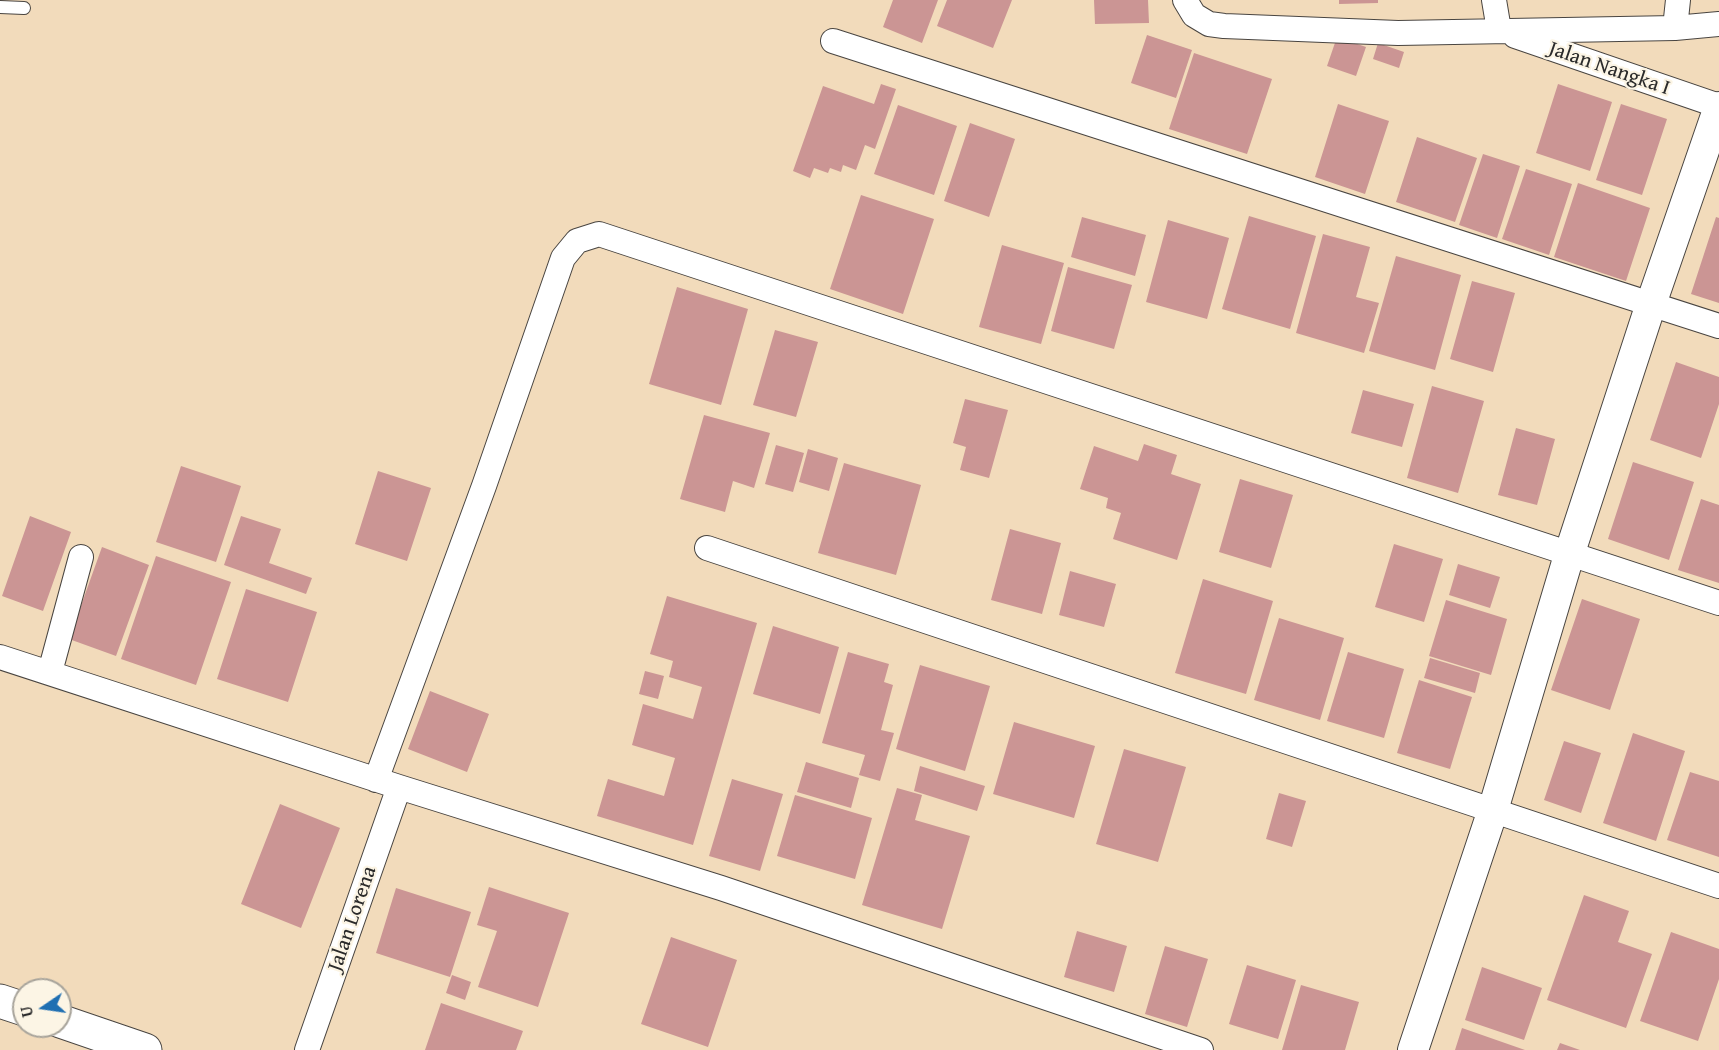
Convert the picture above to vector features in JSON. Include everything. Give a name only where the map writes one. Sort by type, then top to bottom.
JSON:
[{"type":"main road","points":[[72,1025],[145,1050]]},
{"type":"street","points":[[1185,0],[1194,15],[1209,24],[1224,26],[1398,33],[1675,28],[1719,24]]},
{"type":"street","points":[[1494,0],[1499,30]]},
{"type":"street","points":[[1675,28],[1678,0]]},
{"type":"street","name":"Jalan Nangka I","points":[[1499,30],[1719,107]]},
{"type":"street","points":[[833,41],[1719,326]]},
{"type":"street","points":[[1413,1050],[1493,810],[1570,552],[1651,304],[1719,107]]},
{"type":"street","points":[[375,780],[484,486],[563,258],[577,241],[599,234],[1570,552],[1719,603]]},
{"type":"street","points":[[707,548],[1719,886]]},
{"type":"street","points":[[50,672],[81,557]]},
{"type":"street","points":[[0,657],[375,780],[721,888],[1201,1050]]},
{"type":"street","name":"Jalan Lorena","points":[[307,1050],[399,787]]},
{"type":"lane","points":[[0,7],[24,8]]},
{"type":"building","points":[[893,0],[938,0],[922,43],[883,27]]},
{"type":"building","points":[[947,0],[1012,0],[993,48],[937,26]]},
{"type":"building","points":[[1094,0],[1148,0],[1149,23],[1095,24]]},
{"type":"building","points":[[1339,0],[1378,0],[1378,3],[1339,4]]},
{"type":"building","points":[[1147,35],[1192,50],[1176,98],[1131,83]]},
{"type":"building","points":[[1337,37],[1366,47],[1356,76],[1327,66]]},
{"type":"building","points":[[1378,43],[1404,52],[1399,68],[1373,59]]},
{"type":"building","points":[[1194,53],[1272,79],[1247,154],[1169,129]]},
{"type":"building","points":[[881,84],[896,89],[875,149],[865,145],[856,170],[843,165],[841,172],[830,168],[828,173],[814,168],[810,178],[793,171],[823,86],[874,104]]},
{"type":"building","points":[[1558,84],[1612,102],[1590,171],[1536,153]]},
{"type":"building","points":[[1338,104],[1389,121],[1365,194],[1315,177]]},
{"type":"building","points":[[1621,104],[1667,119],[1642,195],[1596,180]]},
{"type":"building","points":[[898,105],[957,126],[934,195],[874,174]]},
{"type":"building","points":[[970,123],[1015,139],[989,217],[944,201]]},
{"type":"building","points":[[1417,137],[1477,158],[1455,222],[1396,202]]},
{"type":"building","points":[[1483,154],[1520,166],[1497,238],[1459,225]]},
{"type":"building","points":[[1526,169],[1572,184],[1549,255],[1502,239]]},
{"type":"building","points":[[1578,183],[1650,208],[1626,281],[1554,257]]},
{"type":"building","points":[[861,195],[934,219],[903,314],[830,289]]},
{"type":"building","points":[[1249,216],[1316,236],[1290,329],[1222,309]]},
{"type":"building","points":[[1082,217],[1146,235],[1135,276],[1071,257]]},
{"type":"building","points":[[1716,217],[1719,218],[1719,303],[1691,294]]},
{"type":"building","points":[[1168,220],[1229,238],[1207,319],[1146,302]]},
{"type":"building","points":[[1323,234],[1370,247],[1356,297],[1379,303],[1364,353],[1296,333]]},
{"type":"building","points":[[1002,245],[1064,263],[1041,344],[979,327]]},
{"type":"building","points":[[1396,256],[1461,275],[1435,370],[1369,351]]},
{"type":"building","points":[[1068,267],[1132,285],[1114,349],[1051,331]]},
{"type":"building","points":[[1472,281],[1515,293],[1493,372],[1450,359]]},
{"type":"building","points":[[677,287],[748,309],[721,405],[649,384]]},
{"type":"building","points":[[775,330],[818,342],[796,417],[753,405]]},
{"type":"building","points":[[1676,362],[1719,377],[1719,404],[1701,458],[1650,440]]},
{"type":"building","points":[[1432,386],[1484,401],[1458,493],[1407,478]]},
{"type":"building","points":[[1363,390],[1414,404],[1402,447],[1351,433]]},
{"type":"building","points":[[965,399],[1008,410],[989,478],[960,470],[966,447],[953,443]]},
{"type":"building","points":[[704,415],[770,433],[754,488],[733,481],[725,512],[680,499]]},
{"type":"building","points":[[1516,428],[1555,439],[1537,505],[1498,495]]},
{"type":"building","points":[[1144,444],[1177,455],[1171,474],[1201,484],[1177,560],[1113,539],[1121,513],[1106,508],[1108,498],[1080,489],[1094,446],[1138,461]]},
{"type":"building","points":[[776,445],[804,453],[793,492],[765,484]]},
{"type":"building","points":[[808,449],[838,458],[829,491],[799,482]]},
{"type":"building","points":[[1633,462],[1694,482],[1669,560],[1608,539]]},
{"type":"building","points":[[844,463],[921,485],[896,575],[818,553]]},
{"type":"building","points":[[181,466],[241,486],[216,562],[156,542]]},
{"type":"building","points":[[378,471],[431,488],[407,561],[355,544]]},
{"type":"building","points":[[1240,479],[1293,495],[1271,568],[1219,552]]},
{"type":"building","points":[[1701,499],[1719,505],[1719,583],[1678,570]]},
{"type":"building","points":[[30,516],[71,532],[43,611],[2,596]]},
{"type":"building","points":[[241,516],[281,529],[269,563],[312,578],[306,594],[224,565]]},
{"type":"building","points":[[1010,529],[1061,543],[1042,614],[991,600]]},
{"type":"building","points":[[1394,544],[1443,559],[1424,622],[1375,607]]},
{"type":"building","points":[[102,547],[149,565],[116,656],[69,639]]},
{"type":"building","points":[[156,556],[231,582],[196,685],[121,659]]},
{"type":"building","points":[[1458,564],[1500,577],[1490,608],[1449,595]]},
{"type":"building","points":[[1070,571],[1116,584],[1104,627],[1059,615]]},
{"type":"building","points":[[1203,579],[1273,601],[1246,694],[1175,673]]},
{"type":"building","points":[[246,589],[317,612],[288,702],[217,679]]},
{"type":"building","points":[[667,596],[757,623],[693,845],[597,816],[608,779],[664,796],[675,758],[632,745],[643,704],[693,719],[702,687],[669,677],[673,661],[650,654]]},
{"type":"building","points":[[1582,599],[1640,619],[1610,710],[1551,690]]},
{"type":"building","points":[[1446,600],[1507,619],[1491,675],[1429,656]]},
{"type":"building","points":[[1279,618],[1344,638],[1320,720],[1254,700]]},
{"type":"building","points":[[773,626],[839,647],[820,714],[753,694]]},
{"type":"building","points":[[848,652],[889,664],[884,682],[893,685],[881,730],[894,733],[880,781],[859,775],[865,755],[822,743]]},
{"type":"building","points":[[1348,652],[1404,669],[1384,738],[1327,721]]},
{"type":"building","points":[[1430,658],[1480,673],[1475,693],[1424,678]]},
{"type":"building","points":[[920,665],[990,686],[965,771],[896,749]]},
{"type":"building","points":[[645,671],[664,676],[658,699],[639,694]]},
{"type":"building","points":[[1419,680],[1472,697],[1450,769],[1397,753]]},
{"type":"building","points":[[430,691],[489,714],[467,772],[408,749]]},
{"type":"building","points":[[1014,722],[1095,746],[1074,818],[993,794]]},
{"type":"building","points":[[1633,733],[1685,751],[1656,841],[1603,823]]},
{"type":"building","points":[[1564,741],[1601,753],[1581,813],[1544,800]]},
{"type":"building","points":[[1124,749],[1186,767],[1158,862],[1096,844]]},
{"type":"building","points":[[806,762],[859,778],[851,808],[797,792]]},
{"type":"building","points":[[920,766],[985,786],[977,811],[914,791]]},
{"type":"building","points":[[1690,772],[1719,781],[1719,857],[1667,840]]},
{"type":"building","points":[[732,779],[783,794],[760,871],[709,856]]},
{"type":"building","points":[[897,788],[922,795],[915,820],[970,836],[942,929],[862,905]]},
{"type":"building","points":[[1279,793],[1306,801],[1292,847],[1266,839]]},
{"type":"building","points":[[795,795],[872,818],[855,879],[777,856]]},
{"type":"building","points":[[280,804],[340,828],[301,928],[241,904]]},
{"type":"building","points":[[489,887],[569,913],[538,1007],[478,987],[497,931],[477,925]]},
{"type":"building","points":[[396,888],[471,912],[450,977],[376,953]]},
{"type":"building","points":[[1584,895],[1629,911],[1618,942],[1652,954],[1626,1028],[1547,1000]]},
{"type":"building","points":[[1077,931],[1127,946],[1114,992],[1064,977]]},
{"type":"building","points":[[1671,932],[1719,949],[1719,979],[1698,1041],[1640,1021]]},
{"type":"building","points":[[671,937],[737,960],[708,1047],[641,1024]]},
{"type":"building","points":[[1165,946],[1208,959],[1187,1027],[1145,1014]]},
{"type":"building","points":[[1247,965],[1296,980],[1278,1039],[1229,1024]]},
{"type":"building","points":[[1482,967],[1542,988],[1524,1040],[1465,1020]]},
{"type":"building","points":[[452,975],[471,982],[465,1000],[446,993]]},
{"type":"building","points":[[1301,985],[1359,1002],[1345,1050],[1282,1050]]},
{"type":"building","points":[[441,1003],[523,1031],[516,1050],[425,1050]]},
{"type":"building","points":[[1462,1028],[1525,1050],[1455,1050]]},
{"type":"building","points":[[1560,1043],[1580,1050],[1557,1050]]}]
